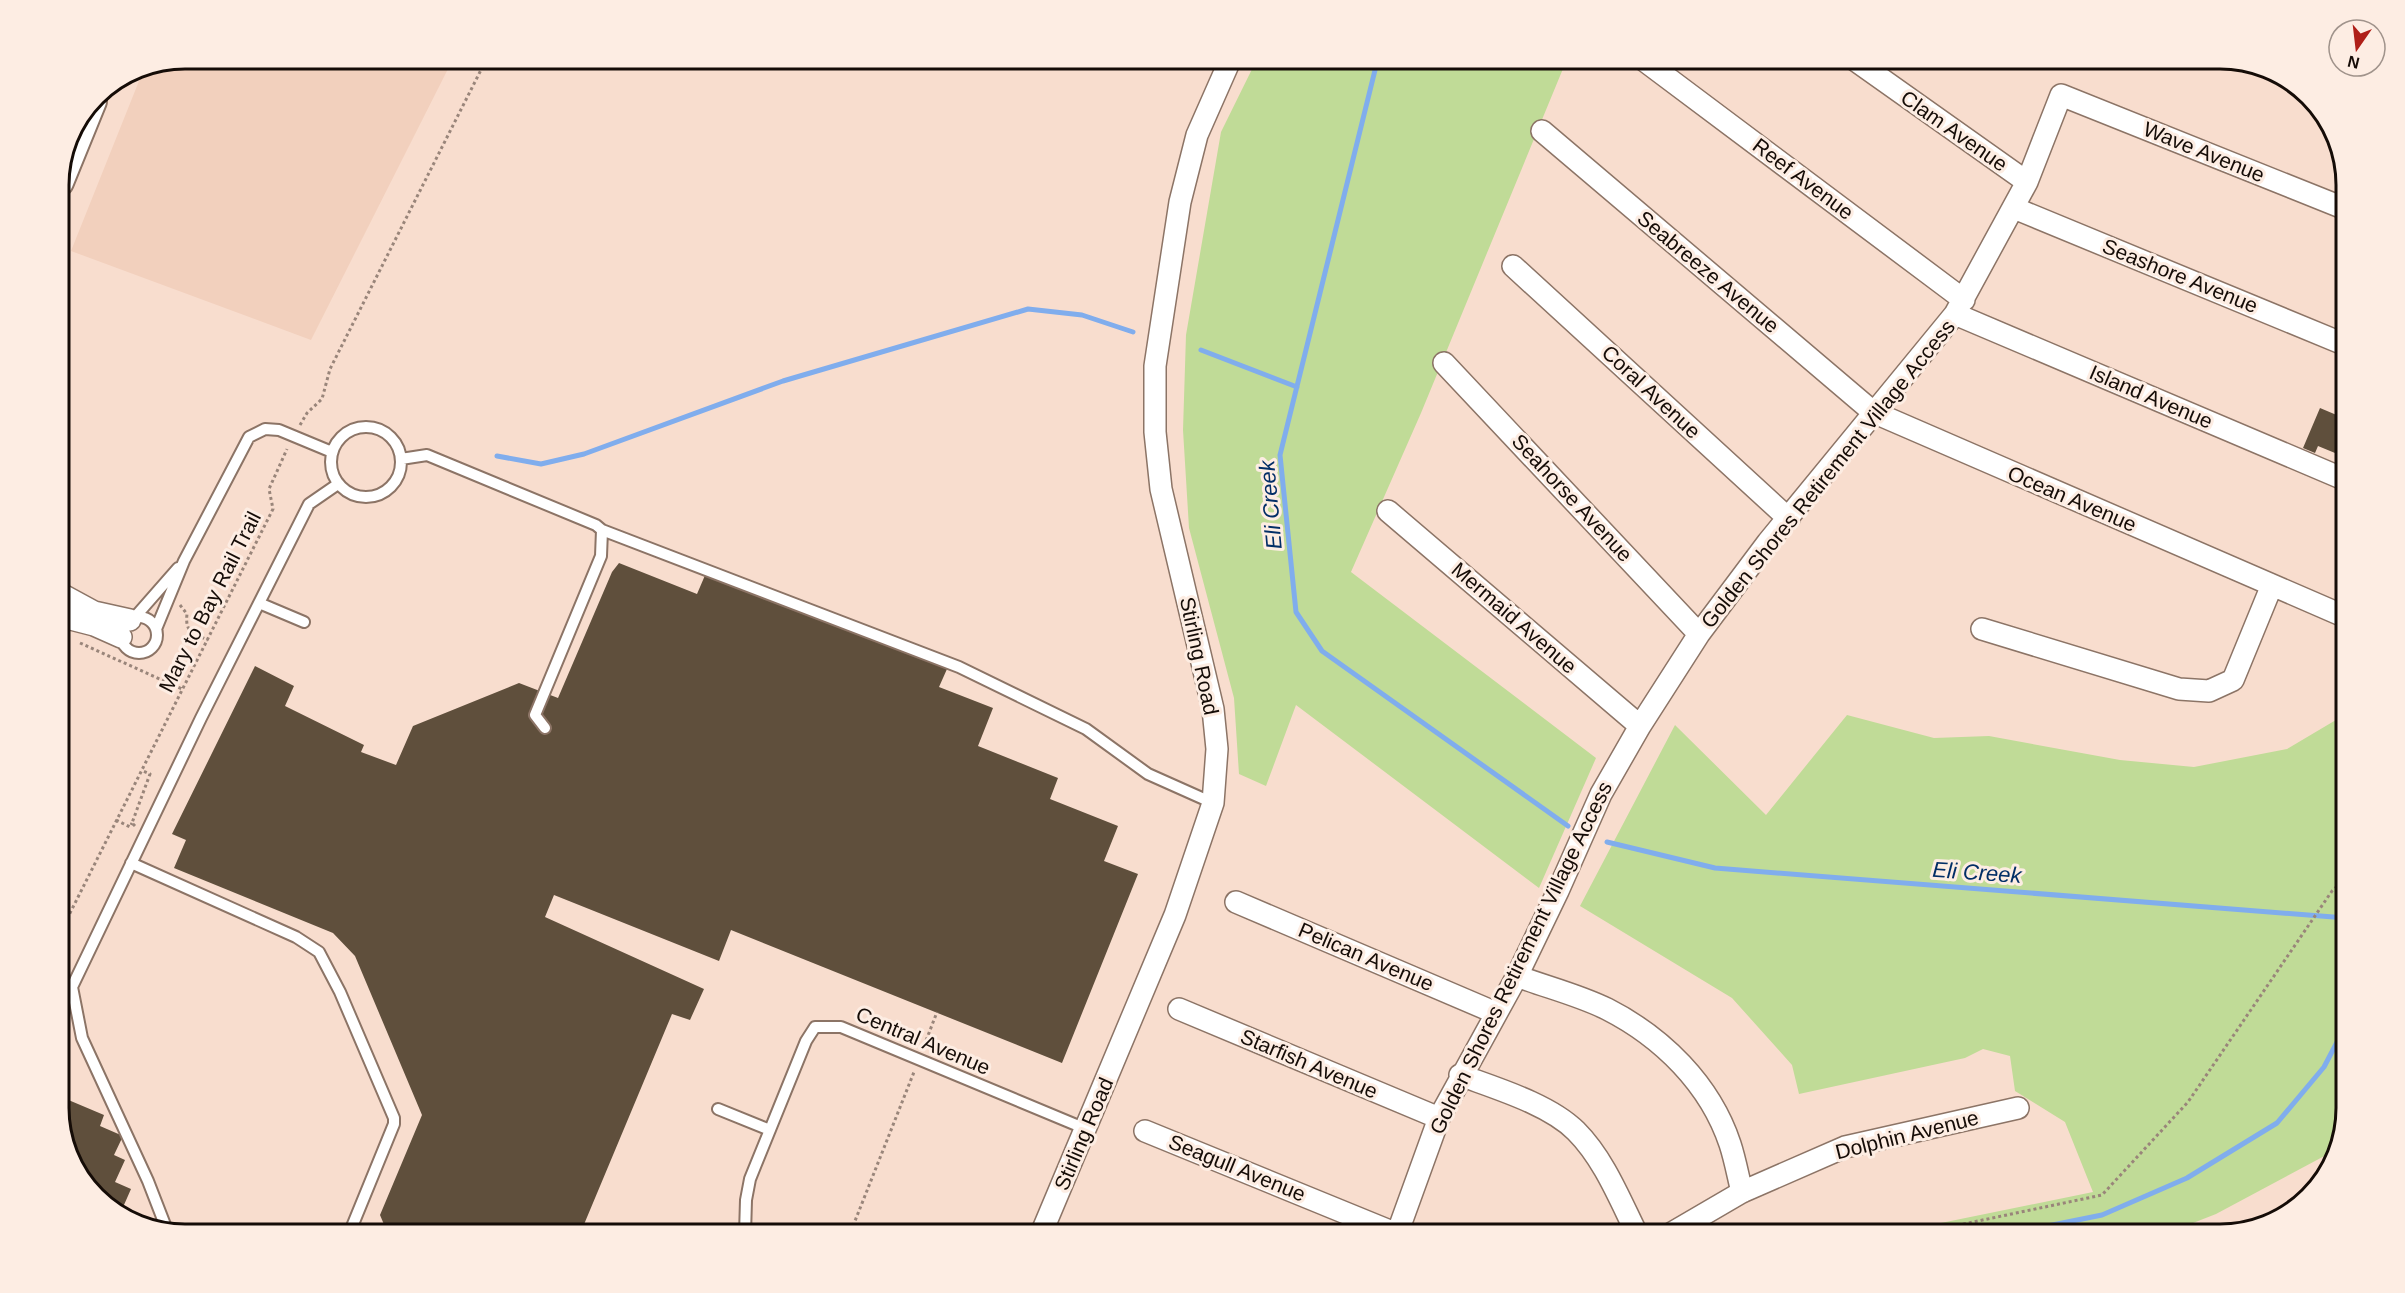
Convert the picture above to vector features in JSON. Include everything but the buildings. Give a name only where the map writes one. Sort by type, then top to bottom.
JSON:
[{"type":"street","name":"Stirling Road","points":[[1045,1224],[1175,915],[1212,803],[1217,749],[1213,709],[1161,489],[1155,432],[1155,366],[1180,202],[1197,135],[1226,69]]},
{"type":"street","name":"Reef Avenue","points":[[1655,69],[1960,307]]},
{"type":"street","name":"Clam Avenue","points":[[1868,69],[2027,182]]},
{"type":"street","name":"Golden Shores Retirement Village Access","points":[[1401,1224],[1438,1118],[1517,976],[1601,794],[1640,726],[1700,634],[1768,542],[1960,307],[2027,182],[2061,95]]},
{"type":"street","name":"Wave Avenue","points":[[2061,95],[2336,205]]},
{"type":"street","name":"Seabreeze Avenue","points":[[1542,131],[1873,412]]},
{"type":"street","name":"Seashore Avenue","points":[[2014,208],[2336,341]]},
{"type":"street","name":"Coral Avenue","points":[[1513,266],[1789,519]]},
{"type":"street","name":"Island Avenue","points":[[1960,307],[2336,476]]},
{"type":"street","name":"Seahorse Avenue","points":[[1444,363],[1700,634]]},
{"type":"street","name":"Ocean Avenue","points":[[1873,412],[2336,612]]},
{"type":"street","name":"Mermaid Avenue","points":[[1388,511],[1640,726]]},
{"type":"street","points":[[1982,629],[2179,689],[2209,691],[2234,680],[2272,585]]},
{"type":"street","points":[[69,598],[94,612],[129,625]]},
{"type":"street","points":[[69,619],[94,625],[129,625]]},
{"type":"street","name":"Pelican Avenue","points":[[1236,902],[1496,1013]]},
{"type":"street","points":[[1517,976],[1607,1010],[1658,1043],[1688,1069],[1708,1099],[1730,1143],[1742,1192]]},
{"type":"street","name":"Starfish Avenue","points":[[1179,1009],[1438,1118]]},
{"type":"street","points":[[1460,1075],[1527,1100],[1575,1130],[1592,1149],[1632,1224]]},
{"type":"street","name":"Dolphin Avenue","points":[[1687,1224],[1742,1192],[1845,1147],[2018,1108]]},
{"type":"street","name":"Seagull Avenue","points":[[1145,1131],[1373,1224]]},
{"type":"lane","points":[[369,427],[381,430],[391,437],[401,459],[396,481],[379,495],[357,496],[338,484],[330,464],[332,452],[346,433],[369,427]]},
{"type":"lane","points":[[184,561],[129,625],[129,650],[143,652],[155,643],[156,629],[184,561],[249,437],[265,429],[295,435],[332,452]]},
{"type":"lane","points":[[401,459],[427,455],[596,525],[602,530],[959,667],[1086,729],[1149,774],[1212,803]]},
{"type":"lane","points":[[163,1222],[148,1181],[82,1038],[72,987],[309,504],[338,484]]},
{"type":"lane","points":[[545,728],[540,725],[535,715],[601,556],[602,530]]},
{"type":"lane","points":[[259,603],[303,622]]},
{"type":"lane","points":[[129,625],[147,619],[156,629]]},
{"type":"lane","points":[[131,863],[296,937],[320,952],[348,1010],[394,1118],[394,1124],[353,1224]]},
{"type":"lane","name":"Central Avenue","points":[[745,1224],[750,1179],[806,1041],[815,1027],[841,1027],[1086,1129]]},
{"type":"lane","points":[[718,1109],[770,1130]]},
{"type":"path","name":"Mary to Bay Rail Trail","points":[[69,915],[273,509],[269,489],[272,480],[307,413],[322,399],[330,369],[481,69]]},
{"type":"path","points":[[181,606],[186,614],[185,626],[189,632],[208,640]]},
{"type":"path","points":[[78,642],[182,689]]},
{"type":"path","points":[[116,820],[130,827],[150,774],[142,771]]},
{"type":"path","points":[[132,823],[139,829]]},
{"type":"path","points":[[1964,1224],[2102,1195],[2188,1102],[2336,887]]},
{"type":"path","points":[[854,1224],[937,1012]]},
{"type":"shaded area","points":[[177,69],[448,69],[311,340],[71,251],[140,78]]},
{"type":"green space","points":[[1252,69],[1563,69],[1421,413],[1351,572],[1596,758],[1539,888],[1296,705],[1266,786],[1239,774],[1234,698],[1189,528],[1183,430],[1186,335],[1221,132]]},
{"type":"green space","points":[[1847,715],[1934,738],[1989,736],[2120,760],[2194,767],[2287,749],[2336,720],[2336,1108],[2334,1131],[2326,1155],[2216,1214],[2190,1224],[1936,1224],[2093,1192],[2065,1122],[2015,1091],[2010,1056],[1983,1049],[1965,1058],[1799,1094],[1792,1065],[1732,998],[1580,906],[1675,725],[1766,815]]},
{"type":"waterway","name":"Eli Creek","points":[[1375,69],[1280,455],[1296,612],[1322,651],[1568,826]]},
{"type":"waterway","points":[[497,456],[541,464],[584,454],[783,381],[1028,309],[1082,315],[1133,332]]},
{"type":"waterway","points":[[1201,350],[1297,387]]},
{"type":"waterway","name":"Eli Creek","points":[[1607,842],[1715,868],[2336,917]]},
{"type":"waterway","points":[[2057,1224],[2102,1215],[2187,1178],[2277,1123],[2324,1067],[2336,1044]]}]
